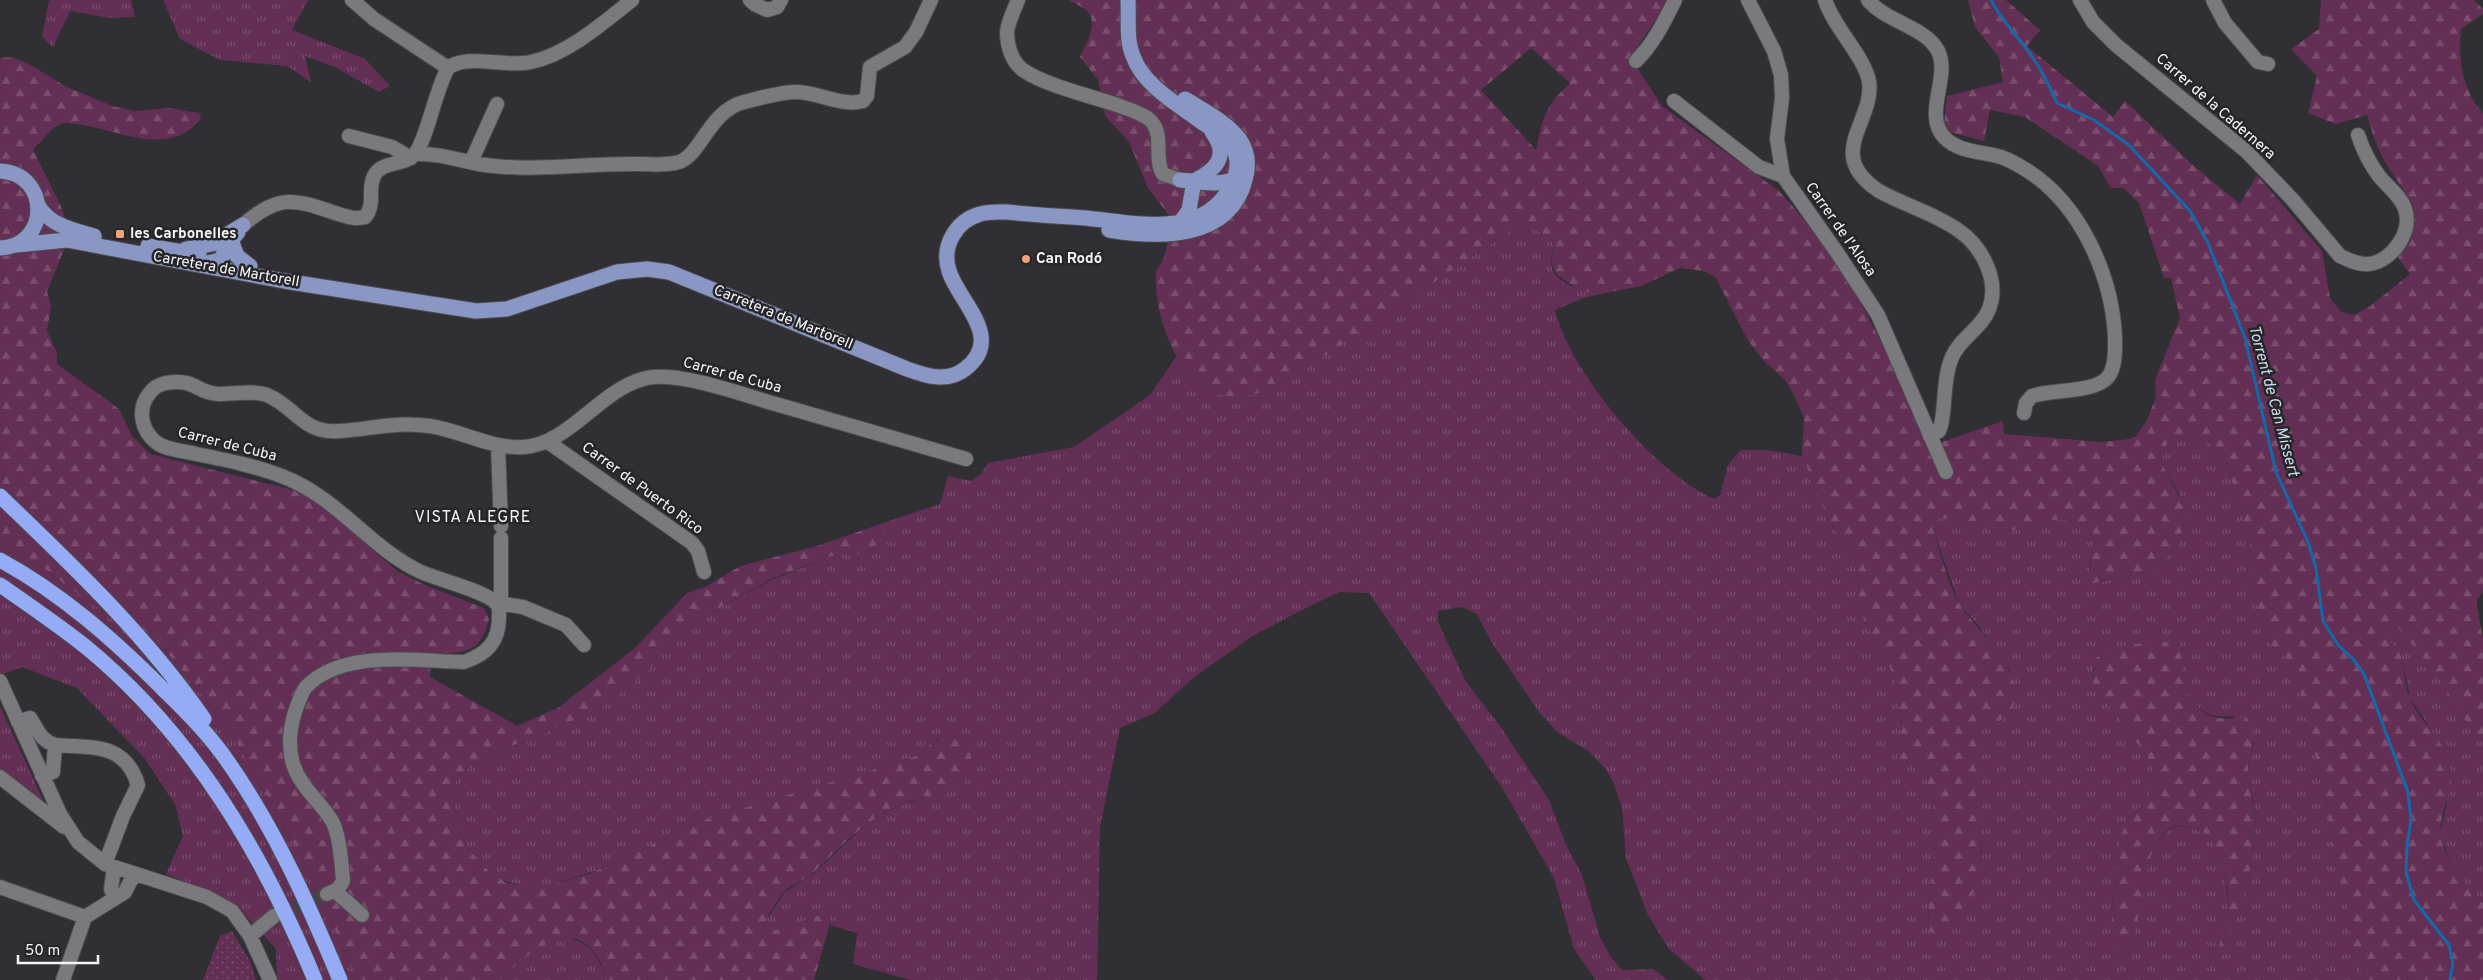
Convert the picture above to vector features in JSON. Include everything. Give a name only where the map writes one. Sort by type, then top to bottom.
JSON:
[{"type":"highway","points":[[0,496],[115,610],[163,665],[203,718],[225,757],[253,800],[298,882],[340,980]]},
{"type":"highway","points":[[0,560],[86,619],[135,661],[182,707],[225,757]]},
{"type":"highway","points":[[0,585],[87,648],[163,723],[222,798],[257,854],[279,897],[315,980]]},
{"type":"main road","name":"Carretera de Martorell","points":[[1128,0],[1132,55],[1140,71],[1163,94],[1224,138],[1232,147],[1237,167],[1234,180]]},
{"type":"main road","name":"Carretera de Martorell","points":[[5,248],[55,240],[67,240],[337,290],[347,289],[463,310],[491,311],[528,302],[617,272],[632,269],[658,269],[695,282],[907,369],[928,376],[949,377],[958,374],[973,362],[981,340],[978,322],[949,271],[948,249],[954,232],[971,217],[983,213],[1007,212],[1054,218],[1132,234],[1164,236],[1217,219],[1234,203],[1240,193],[1248,165],[1247,156],[1240,139],[1219,120],[1167,87],[1152,83]]},
{"type":"main road","points":[[1191,181],[1211,172],[1220,154],[1218,140],[1204,124]]},
{"type":"main road","points":[[1181,229],[1200,222],[1206,213],[1225,196],[1234,180],[1242,171],[1240,139]]},
{"type":"main road","name":"Carretera de Martorell","points":[[0,170],[12,173],[25,180],[34,191],[38,205],[44,215],[73,230],[102,238],[172,249],[339,284],[347,289]]},
{"type":"main road","points":[[1191,181],[1212,183],[1234,180]]},
{"type":"main road","points":[[1181,229],[1189,210],[1191,181]]},
{"type":"main road","points":[[1191,181],[1207,195],[1206,213]]},
{"type":"main road","points":[[5,248],[32,230],[37,218],[38,205]]},
{"type":"main road","points":[[194,264],[212,264],[221,260],[231,240],[243,224]]},
{"type":"main road","points":[[172,249],[212,244],[243,224]]},
{"type":"main road","points":[[231,240],[237,256],[250,266]]},
{"type":"street","points":[[352,0],[374,19],[448,68]]},
{"type":"street","points":[[243,224],[267,206],[288,202],[302,202],[350,217],[365,216],[371,207],[371,183],[376,173],[382,168],[413,156],[448,68],[463,61],[509,65],[543,58],[569,45],[632,0]]},
{"type":"street","points":[[750,0],[756,6],[767,10],[777,7],[781,0]]},
{"type":"street","points":[[349,136],[413,156],[448,156],[494,166],[559,167],[670,164],[686,158],[708,128],[730,107],[742,102],[797,92],[847,101],[863,101],[866,96],[870,67],[905,47],[916,32],[931,0]]},
{"type":"street","points":[[1018,0],[1009,24],[1008,38],[1011,54],[1022,69],[1042,79],[1138,113],[1150,120],[1155,126],[1158,136],[1158,166],[1163,174],[1191,181]]},
{"type":"street","points":[[1636,61],[1647,50],[1661,29],[1675,0]]},
{"type":"street","name":"Carrer de l'Alosa","points":[[1748,0],[1774,51],[1781,75],[1782,98],[1776,139],[1783,176],[1878,315],[1946,472]]},
{"type":"street","points":[[1825,0],[1836,26],[1860,60],[1869,81],[1866,103],[1853,144],[1854,162],[1860,174],[1867,184],[1878,191],[1958,230],[1969,239],[1988,267],[1992,279],[1988,314],[1961,341],[1952,357],[1942,425],[1939,431],[1930,436]]},
{"type":"street","points":[[1868,0],[1880,11],[1924,36],[1938,49],[1941,58],[1941,72],[1936,118],[1941,134],[1954,145],[2004,158],[2029,171],[2041,181],[2068,209],[2099,264],[2107,285],[2115,346],[2110,372],[2101,382],[2092,386],[2032,396],[2026,403],[2024,413]]},
{"type":"street","name":"Carrer de la Cadernera","points":[[2080,0],[2092,22],[2116,45],[2246,151],[2292,199],[2340,256],[2354,262],[2368,264],[2384,258],[2398,245],[2406,227],[2406,218],[2401,201],[2371,166],[2358,135]]},
{"type":"street","points":[[2216,1],[2225,23],[2258,62],[2268,64]]},
{"type":"street","points":[[1674,101],[1758,168],[1783,176]]},
{"type":"street","points":[[470,162],[497,104]]},
{"type":"street","name":"Carrer de Cuba","points":[[499,603],[486,596],[422,573],[401,561],[328,500],[308,487],[282,476],[247,465],[160,446],[147,434],[142,422],[144,403],[150,392],[158,385],[182,380],[190,382],[206,392],[216,394],[245,392],[264,394],[280,402],[310,427],[323,430],[339,431],[386,424],[425,425],[450,430],[498,446],[520,447],[548,442],[624,386],[644,378],[664,376],[730,392],[966,459]]},
{"type":"street","name":"Carrer de Puerto Rico","points":[[548,442],[692,544],[698,551],[704,572]]},
{"type":"street","points":[[362,915],[331,892],[342,886],[343,881],[332,822],[302,782],[293,765],[290,746],[292,722],[305,688],[336,668],[352,663],[375,661],[464,662],[476,658],[487,650],[499,633],[501,532],[498,446]]},
{"type":"street","points":[[499,603],[523,607],[566,624],[584,645]]},
{"type":"street","points":[[0,681],[60,814],[72,833],[88,851],[109,866],[218,902],[238,916],[250,936],[270,980]]},
{"type":"street","points":[[18,722],[30,718],[39,735],[46,742],[110,750],[120,755],[134,770],[138,785],[122,816],[109,866],[111,888],[116,898]]},
{"type":"street","points":[[42,776],[52,772],[55,744]]},
{"type":"street","points":[[0,777],[72,833]]},
{"type":"street","points":[[63,980],[85,917],[125,892],[134,874]]},
{"type":"street","points":[[0,888],[85,917]]},
{"type":"street","points":[[250,936],[274,916]]},
{"type":"green space","points":[[49,0],[131,0],[135,17],[109,18],[70,11],[53,47],[42,37]]},
{"type":"green space","points":[[163,0],[308,0],[292,30],[365,59],[390,86],[379,92],[335,67],[305,56],[311,82],[287,66],[220,60],[180,39]]},
{"type":"green space","points":[[1069,0],[1666,0],[1659,15],[1630,57],[1662,106],[1779,191],[1804,220],[1838,266],[1858,298],[1899,380],[1927,447],[2003,421],[2004,434],[2102,442],[2129,439],[2136,436],[2147,420],[2156,397],[2155,380],[2180,318],[2171,278],[2164,278],[2139,203],[2123,188],[2111,188],[2098,166],[2025,117],[1990,110],[1984,141],[1950,132],[1944,124],[1947,96],[2003,82],[1999,57],[1975,27],[1968,0],[2006,0],[2040,30],[2027,46],[2113,117],[2125,101],[2195,167],[2240,204],[2257,175],[2322,251],[2330,298],[2341,312],[2354,315],[2369,307],[2410,274],[2397,256],[2413,228],[2415,218],[2413,208],[2380,153],[2367,115],[2336,124],[2308,113],[2317,76],[2291,49],[2319,29],[2321,0],[2474,0],[2483,9],[2483,14],[2461,29],[2460,51],[2463,74],[2470,95],[2483,113],[2483,591],[2477,600],[2477,607],[2483,639],[2483,741],[2469,726],[2437,673],[2398,628],[2386,628],[2382,634],[2391,642],[2401,657],[2410,698],[2446,753],[2449,762],[2451,782],[2443,814],[2442,839],[2445,851],[2458,873],[2483,902],[2483,980],[2366,980],[2357,962],[2350,938],[2349,911],[2337,875],[2322,779],[2307,727],[2295,667],[2271,645],[2251,589],[2250,541],[2226,462],[2210,444],[2196,436],[2170,437],[2162,456],[2164,468],[2184,506],[2185,520],[2178,544],[2152,572],[2090,584],[2093,533],[2081,524],[2069,520],[2058,519],[2023,528],[1998,531],[1976,523],[1938,518],[1933,529],[1956,599],[2002,659],[2011,675],[2015,691],[2014,705],[2004,718],[1996,723],[1980,728],[1977,748],[1981,781],[1982,844],[1980,867],[1975,888],[1967,907],[1955,923],[1938,935],[1928,931],[1935,846],[1933,805],[1920,764],[1897,763],[1902,727],[1897,688],[1889,665],[1864,620],[1859,597],[1858,571],[1854,559],[1848,546],[1831,525],[1802,456],[1804,418],[1793,393],[1785,380],[1764,361],[1747,339],[1716,278],[1704,271],[1680,268],[1641,286],[1601,294],[1588,292],[1576,288],[1557,275],[1551,263],[1554,245],[1546,235],[1522,223],[1287,381],[1259,393],[1239,396],[1219,395],[1197,382],[1176,356],[1168,340],[1158,305],[1156,273],[1165,255],[1171,218],[1148,188],[1129,142],[1105,116],[1098,80],[1080,57],[1090,34],[1092,21],[1087,11]],"holes":[[[1531,48],[1570,83],[1549,106],[1536,150],[1481,90]]]},
{"type":"green space","points":[[11,57],[27,63],[67,87],[112,106],[135,111],[168,108],[199,113],[201,118],[187,131],[171,138],[154,140],[80,124],[63,123],[53,128],[33,150],[61,206],[70,235],[47,292],[51,305],[47,331],[57,353],[57,364],[119,409],[132,436],[150,454],[301,492],[337,519],[397,571],[425,585],[484,608],[489,619],[486,631],[481,639],[469,650],[452,653],[431,653],[430,677],[517,726],[558,708],[635,648],[687,593],[707,586],[740,566],[817,546],[889,521],[877,545],[862,553],[831,556],[771,579],[704,617],[670,646],[644,675],[601,708],[529,740],[507,747],[491,759],[470,766],[456,781],[453,803],[457,826],[469,850],[489,871],[505,882],[517,885],[551,885],[589,874],[707,819],[906,760],[948,735],[960,735],[965,738],[970,751],[971,767],[962,785],[947,793],[913,800],[897,806],[874,819],[853,835],[814,872],[783,893],[774,906],[764,930],[770,932],[823,914],[829,914],[831,920],[814,980],[607,980],[596,955],[585,943],[572,938],[559,939],[546,944],[533,952],[499,980],[357,980],[304,862],[228,727],[157,640],[107,615],[38,564],[0,541],[0,58]]},
{"type":"green space","points":[[1522,223],[1546,235],[1554,245],[1551,261],[1552,269],[1556,275],[1569,285],[1601,294],[1583,298],[1555,310],[1564,335],[1578,362],[1596,390],[1618,418],[1642,445],[1667,468],[1692,486],[1715,499],[1720,495],[1728,465],[1741,450],[1768,450],[1802,456],[1831,525],[1848,546],[1854,559],[1858,571],[1859,597],[1864,620],[1889,665],[1897,688],[1902,727],[1897,763],[1920,764],[1928,785],[1933,805],[1935,846],[1928,930],[1966,909],[1976,882],[1982,854],[1981,780],[1975,753],[1976,740],[1980,728],[2003,720],[2010,671],[1979,626],[1959,604],[1933,529],[1938,518],[1976,523],[1998,531],[2023,528],[2058,519],[2069,520],[2081,524],[2093,533],[2089,571],[2102,582],[2114,578],[2152,572],[2178,544],[2185,520],[2179,494],[2164,468],[2162,456],[2170,437],[2196,436],[2210,444],[2226,462],[2250,541],[2251,589],[2271,645],[2295,667],[2307,727],[2322,779],[2337,874],[2349,911],[2350,938],[2357,962],[2366,980],[1705,980],[1669,949],[1648,915],[1626,858],[1622,807],[1607,771],[1590,752],[1557,732],[1539,712],[1492,643],[1477,614],[1462,607],[1438,611],[1438,622],[1466,682],[1500,726],[1549,800],[1566,845],[1582,875],[1600,937],[1610,956],[1622,970],[1653,969],[1668,980],[1596,980],[1574,949],[1554,878],[1503,789],[1369,593],[1339,592],[1251,637],[1194,677],[1155,713],[1120,728],[1100,827],[1097,980],[911,980],[853,964],[857,933],[830,925],[831,920],[818,916],[776,931],[764,930],[767,919],[784,893],[814,873],[872,819],[899,805],[952,790],[970,757],[970,751],[938,738],[916,756],[875,770],[707,819],[595,871],[551,885],[523,886],[499,879],[472,855],[457,826],[453,803],[456,781],[470,766],[491,759],[507,747],[529,740],[601,708],[644,675],[665,650],[704,617],[771,580],[831,556],[862,553],[876,545],[889,521],[940,504],[948,476],[972,481],[982,473],[988,463],[1074,447],[1150,395],[1176,357],[1200,385],[1211,391],[1277,386]],"holes":[[[2179,643],[2185,683],[2197,705],[2206,712],[2218,716],[2234,716],[2254,742],[2249,761],[2248,775],[2255,818],[2252,859],[2238,911],[2227,911],[2226,881],[2216,847],[2210,839],[2202,832],[2182,826],[2175,827],[2165,833],[2154,850],[2144,877],[2131,953],[2125,952],[2118,943],[2112,922],[2120,839],[2127,823],[2151,793],[2157,779],[2150,761],[2092,682],[2093,669],[2112,652],[2125,646]]]},
{"type":"green space","points":[[0,541],[38,564],[107,615],[157,640],[228,727],[304,862],[357,980],[277,980],[276,949],[238,907],[220,896],[166,874],[183,836],[175,804],[145,759],[77,688],[22,667],[0,675]]},
{"type":"green space","points":[[2392,626],[2398,628],[2423,655],[2449,689],[2469,726],[2483,741],[2483,902],[2463,881],[2449,859],[2440,834],[2447,803],[2445,751],[2410,698],[2403,662],[2398,651],[2382,634],[2385,628]]},
{"type":"green space","points":[[2154,641],[2180,643],[2187,689],[2198,708],[2207,714],[2219,718],[2247,718],[2253,732],[2254,737],[2248,775],[2255,812],[2253,854],[2240,908],[2219,958],[2228,902],[2225,876],[2219,855],[2210,839],[2205,834],[2189,827],[2177,826],[2171,828],[2162,836],[2155,848],[2150,859],[2131,953],[2121,949],[2115,940],[2112,929],[2113,902],[2121,837],[2130,819],[2150,794],[2157,779],[2150,761],[2092,682],[2095,658],[2125,646]]},
{"type":"green space","points":[[0,706],[47,809],[0,770]]},
{"type":"green space","points":[[232,931],[250,961],[256,980],[203,980],[220,936]]},
{"type":"green space","points":[[569,938],[584,944],[594,953],[607,980],[499,980],[522,959],[539,947]]},
{"type":"waterway","name":"Torrent de Can Missert","points":[[1991,0],[2000,15],[2037,63],[2057,103],[2094,120],[2129,145],[2190,211],[2208,243],[2245,338],[2276,472],[2308,542],[2316,568],[2323,621],[2338,645],[2353,659],[2364,674],[2408,792],[2411,820],[2406,872],[2414,900],[2449,945],[2453,963],[2450,980]]},
{"type":"tunnel","points":[[275,916],[327,894]]},
{"type":"place","name":"les Carbonelles","points":[[120,234]]},
{"type":"place","name":"Can Rodó","points":[[1026,259]]},
{"type":"district","name":"VISTA ALEGRE","points":[[473,518]]}]
